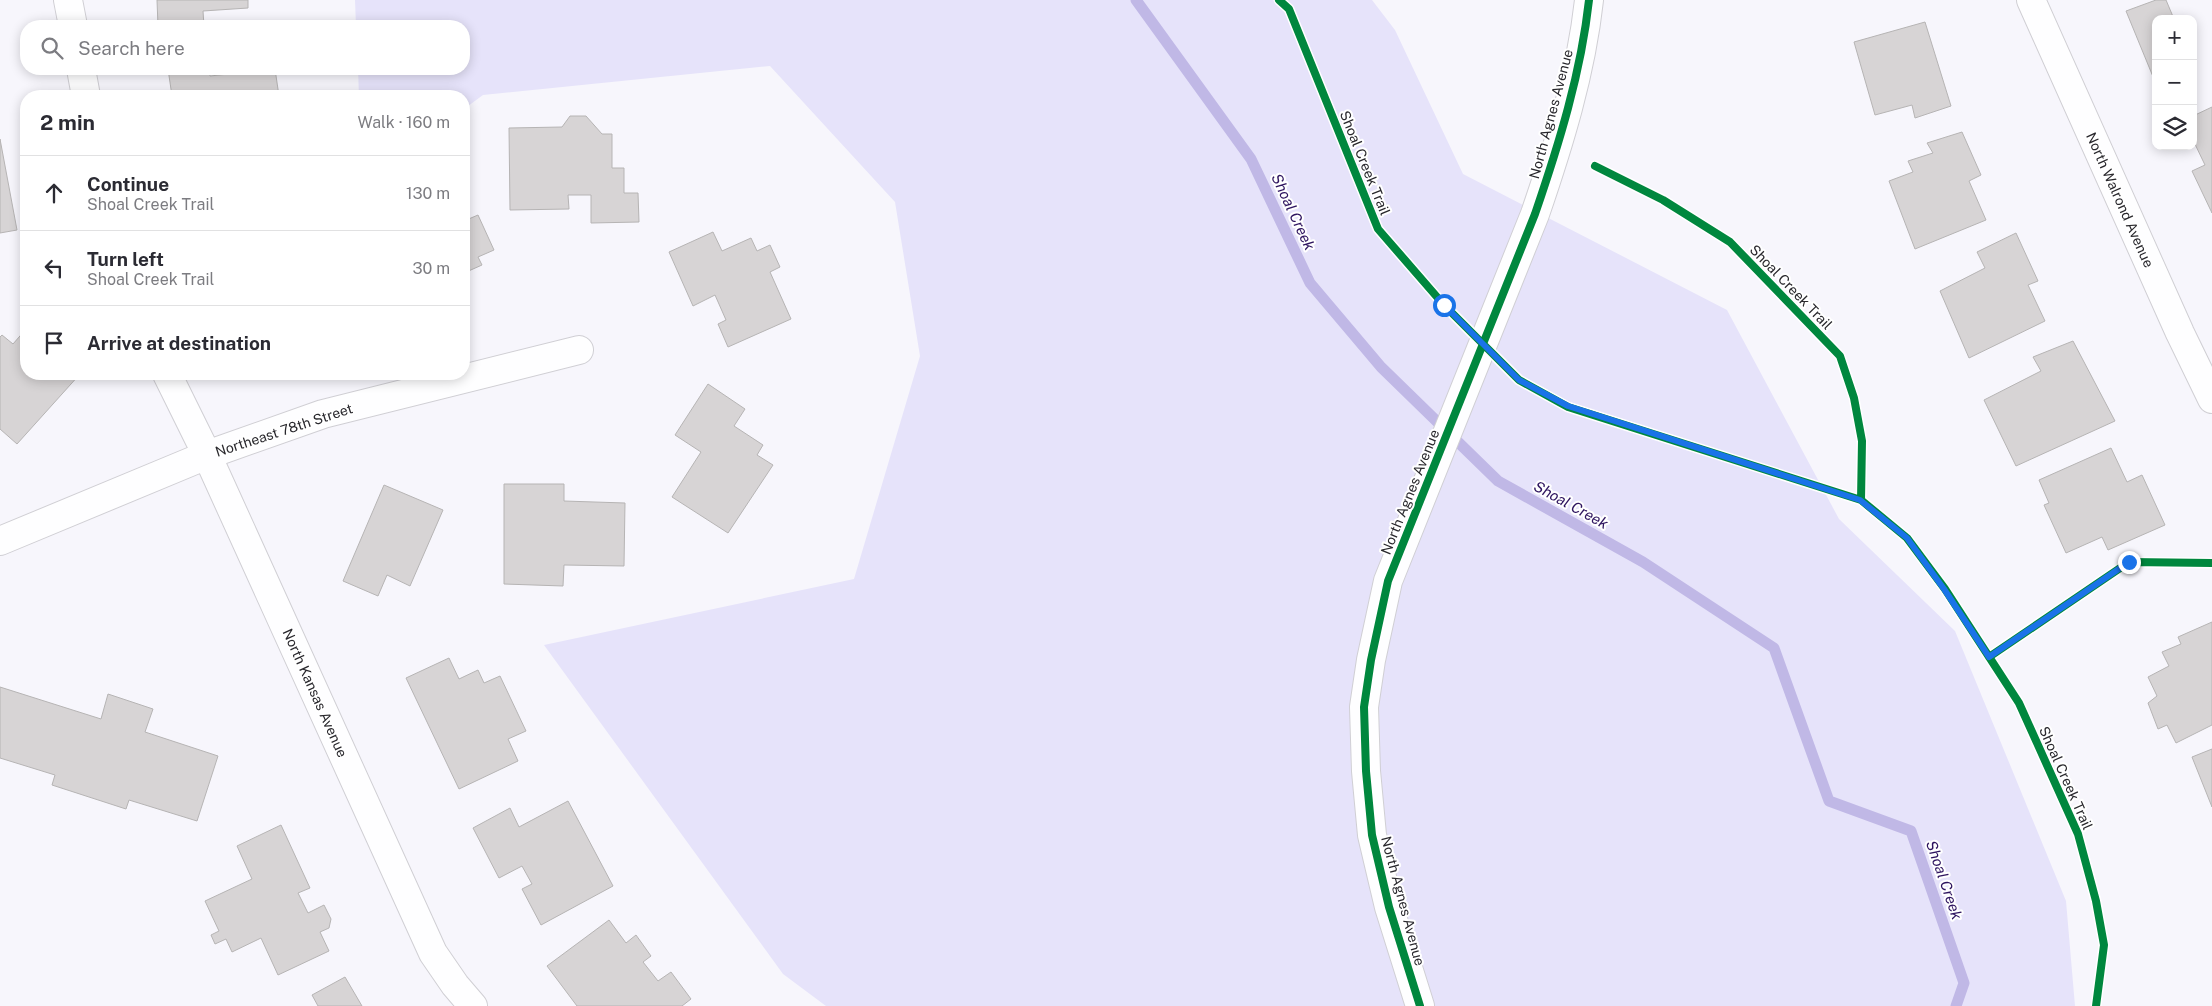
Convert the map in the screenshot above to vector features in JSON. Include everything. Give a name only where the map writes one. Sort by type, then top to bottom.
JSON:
[{"type":"street","points":[[68,0],[72,20]]},
{"type":"street","name":"North Agnes Avenue","points":[[1420,1006],[1389,907],[1372,835],[1366,771],[1364,707],[1371,660],[1388,581],[1535,214],[1556,153],[1585,39],[1589,0]]},
{"type":"street","name":"North Walrond Avenue","points":[[2031,0],[2180,333],[2212,399]]},
{"type":"street","points":[[82,75],[85,90]]},
{"type":"street","name":"Northeast 78th Street","points":[[470,377],[579,350]]},
{"type":"street","name":"North Kansas Avenue","points":[[170,380],[207,456],[433,953],[455,985],[473,1006]]},
{"type":"street","name":"Northeast 78th Street","points":[[0,541],[207,456],[323,414],[459,380]]},
{"type":"shaded area","points":[[355,0],[1372,0],[1395,30],[1463,174],[1727,310],[1839,519],[1955,631],[2066,901],[2075,1006],[826,1006],[783,974],[544,645],[854,579],[920,356],[895,202],[770,66],[483,95],[470,105],[470,90],[359,90],[358,75],[470,75],[470,20],[356,20]]},
{"type":"building","points":[[157,0],[248,0],[248,8],[203,11],[204,20],[158,20]]},
{"type":"building","points":[[2156,0],[2166,0],[2172,15],[2152,15],[2152,74],[2126,11]]},
{"type":"building","points":[[1925,22],[1951,106],[1915,118],[1912,105],[1875,115],[1854,42]]},
{"type":"building","points":[[169,75],[276,75],[278,90],[171,90]]},
{"type":"building","points":[[2212,107],[2212,213],[2192,171],[2205,165],[2197,148],[2197,114]]},
{"type":"building","points":[[570,116],[586,116],[602,134],[612,134],[612,168],[624,168],[624,193],[638,193],[639,222],[591,223],[591,195],[568,195],[569,209],[510,210],[509,128],[562,127]]},
{"type":"building","points":[[1962,132],[1981,175],[1969,181],[1986,220],[1915,249],[1889,181],[1913,172],[1908,161],[1933,153],[1927,143]]},
{"type":"building","points":[[0,139],[17,230],[0,233]]},
{"type":"building","points":[[478,215],[494,250],[478,257],[482,265],[470,270],[470,218]]},
{"type":"building","points":[[713,232],[722,251],[751,238],[757,251],[770,245],[780,267],[770,272],[791,319],[728,347],[718,324],[726,320],[715,295],[693,306],[669,252]]},
{"type":"building","points":[[2016,233],[2038,281],[2028,285],[2045,321],[1969,358],[1940,291],[1985,268],[1977,252]]},
{"type":"building","points":[[2,335],[13,344],[20,336],[20,380],[75,380],[17,444],[0,429],[0,337]]},
{"type":"building","points":[[2073,341],[2115,421],[2016,466],[1984,400],[2041,371],[2033,357]]},
{"type":"building","points":[[708,384],[745,409],[734,426],[763,445],[757,455],[773,465],[728,533],[672,497],[701,452],[675,435]]},
{"type":"building","points":[[2111,448],[2127,482],[2142,475],[2165,525],[2108,550],[2102,537],[2066,553],[2044,505],[2049,503],[2039,480]]},
{"type":"building","points":[[504,484],[564,484],[564,501],[625,503],[624,566],[564,565],[563,586],[504,584]]},
{"type":"building","points":[[384,485],[443,510],[410,586],[387,575],[378,596],[343,581]]},
{"type":"building","points":[[2212,622],[2212,725],[2176,743],[2167,725],[2158,729],[2148,703],[2157,696],[2148,677],[2169,666],[2162,652],[2181,644],[2178,637]]},
{"type":"building","points":[[449,658],[459,679],[478,670],[484,683],[500,676],[526,731],[508,739],[518,761],[459,789],[406,678]]},
{"type":"building","points":[[0,687],[101,719],[108,694],[153,709],[145,732],[218,756],[197,821],[129,800],[126,809],[52,785],[55,775],[0,758]]},
{"type":"building","points":[[2212,749],[2212,807],[2192,757]]},
{"type":"building","points":[[568,801],[613,886],[541,925],[522,889],[532,884],[522,866],[499,878],[473,828],[510,808],[519,827]]},
{"type":"building","points":[[281,825],[310,888],[298,893],[308,913],[324,905],[331,919],[329,928],[320,932],[329,951],[278,975],[261,938],[232,952],[226,939],[215,944],[211,935],[219,931],[205,901],[252,879],[237,846]]},
{"type":"building","points":[[609,920],[626,943],[636,935],[651,956],[643,962],[658,981],[671,972],[691,999],[682,1006],[577,1006],[547,966]]},
{"type":"building","points":[[345,977],[362,1006],[318,1006],[312,995]]},
{"type":"waterway","name":"Shoal Creek","points":[[1136,0],[1251,159],[1310,283],[1381,367],[1498,481],[1643,562],[1774,648],[1829,801],[1911,831],[1964,983],[1956,1006]]},
{"type":"cycle path","name":"Shoal Creek Trail","points":[[1279,0],[1289,9],[1378,229],[1444,305],[1519,380],[1568,407],[1861,500],[1907,538],[1945,589],[2019,703],[2078,834],[2096,901],[2104,945],[2096,1006]]},
{"type":"cycle path","points":[[1420,1006],[1389,907],[1372,835],[1366,771],[1364,707],[1371,660],[1388,581],[1544,188],[1561,135],[1575,81],[1589,0]]},
{"type":"cycle path","name":"Shoal Creek Trail","points":[[1595,166],[1663,200],[1730,242],[1840,356],[1854,398],[1862,441],[1861,500]]},
{"type":"cycle path","points":[[1989,657],[2129,562],[2212,563]]},
{"type":"route","points":[[1444,305],[1519,380],[1568,406],[1860,500],[1907,538],[1944,589],[1989,657],[2129,562]]}]
